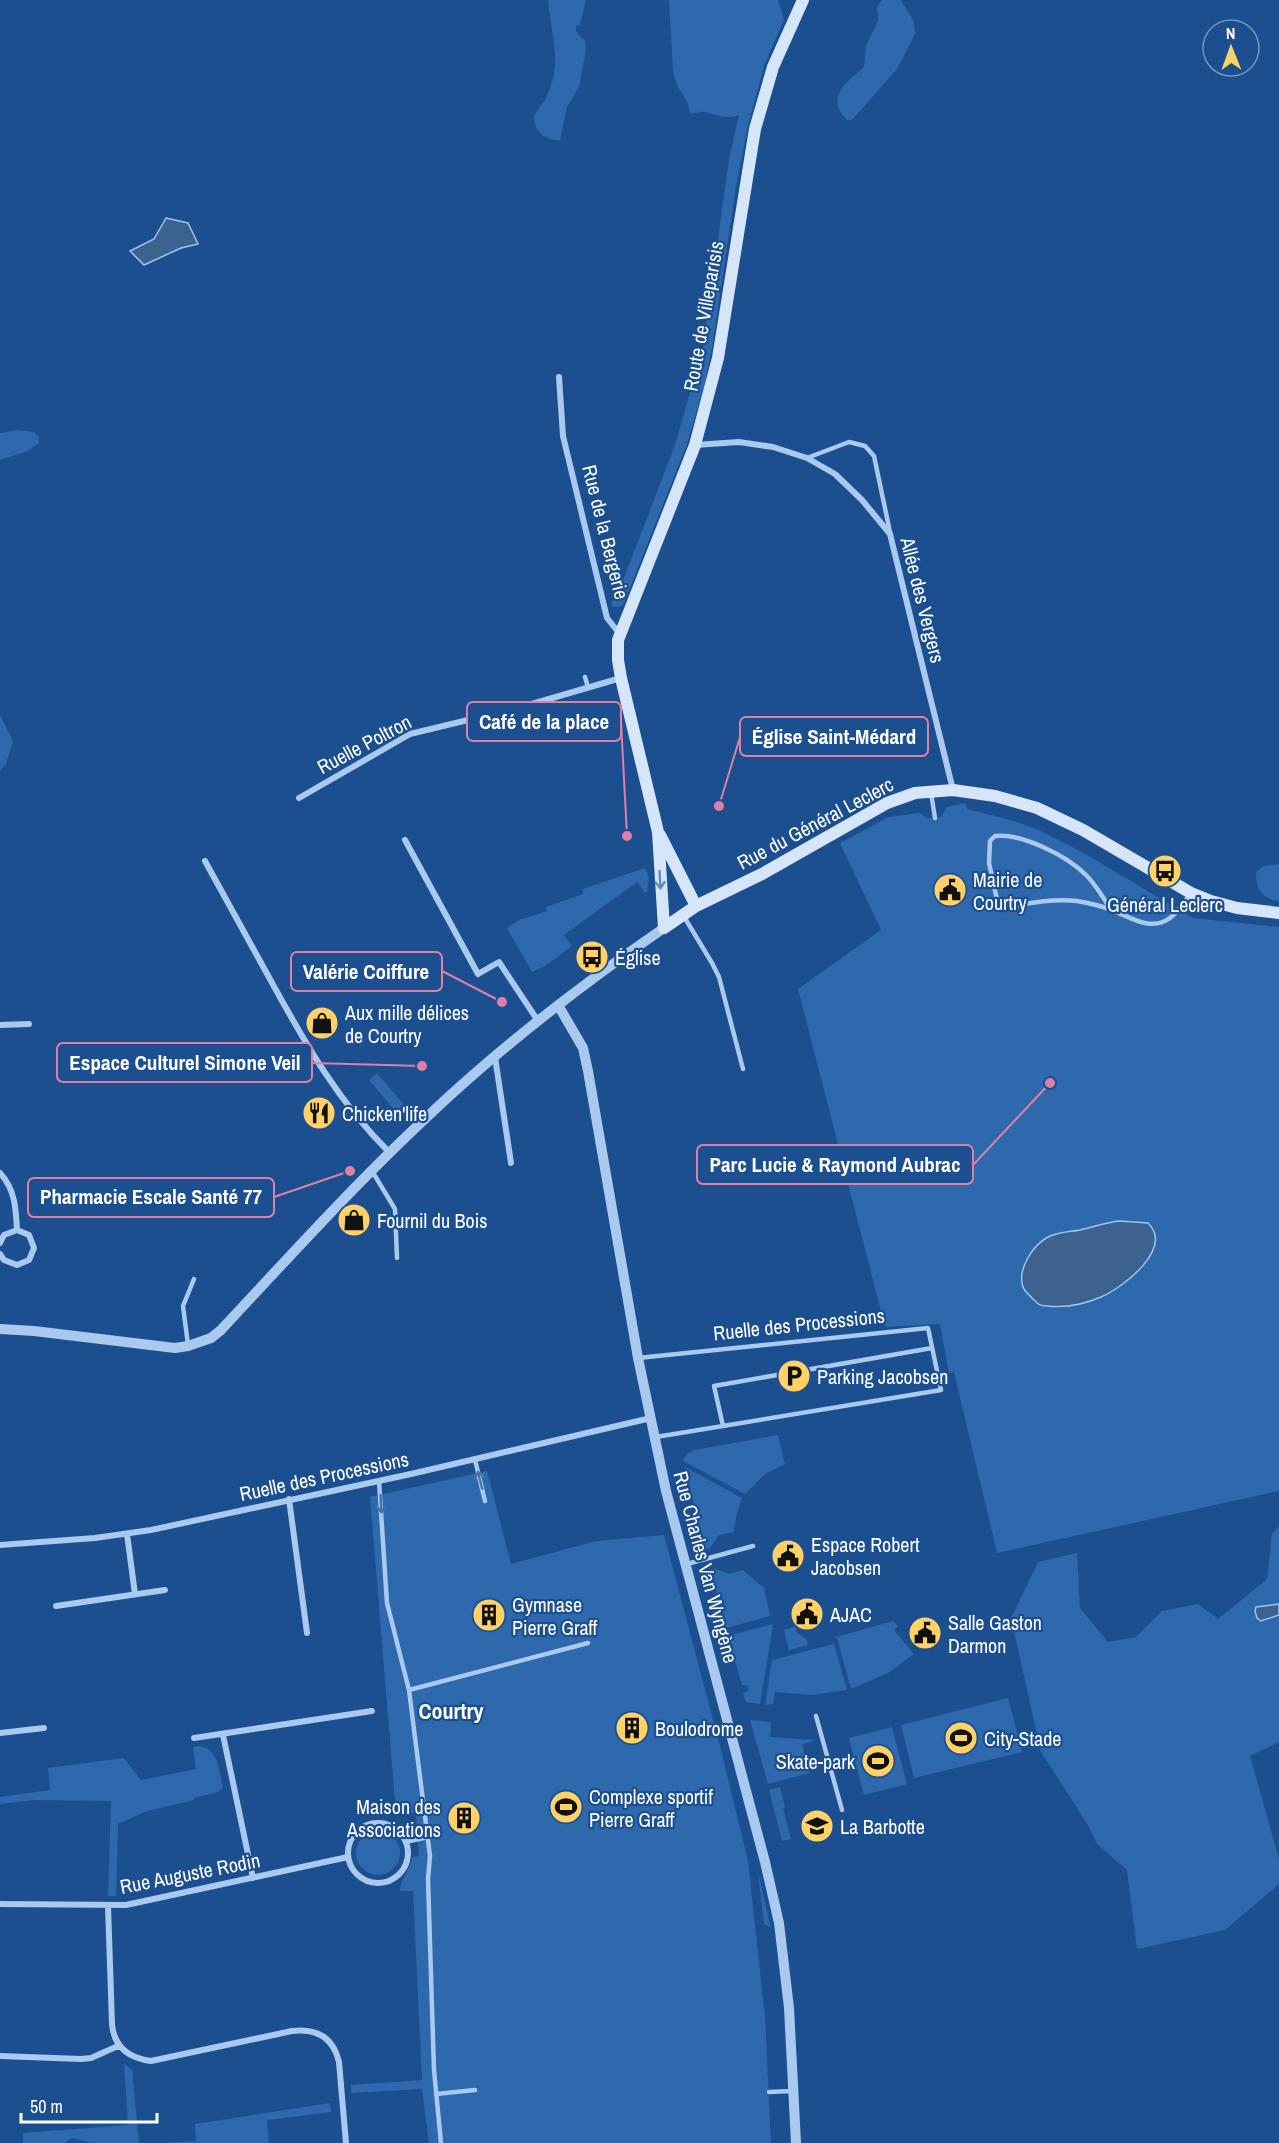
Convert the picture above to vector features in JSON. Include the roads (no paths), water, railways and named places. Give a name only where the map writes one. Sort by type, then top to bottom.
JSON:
[{"type":"main road","name":"Route de Villeparisis","points":[[620,634],[695,446],[718,358],[754,129],[773,67],[803,0]]},
{"type":"main road","points":[[620,634],[617,648],[621,678],[658,832],[664,928]]},
{"type":"main road","name":"Rue du Général Leclerc","points":[[664,928],[696,906],[762,874],[887,803],[915,793],[953,790],[995,796],[1037,808],[1083,830],[1191,893],[1211,902],[1279,913]]},
{"type":"main road","points":[[658,832],[696,906]]},
{"type":"street","name":"Rue de la Bergerie","points":[[560,377],[563,436],[607,618],[620,634]]},
{"type":"street","name":"Allée des Vergers","points":[[695,446],[739,442],[772,447],[807,458],[835,474],[862,500],[890,534],[953,790]]},
{"type":"street","name":"Ruelle Poltron","points":[[299,798],[410,734],[518,708],[621,678]]},
{"type":"street","points":[[405,840],[478,974],[499,962],[538,1021]]},
{"type":"street","points":[[205,861],[300,1035],[323,1072],[353,1113],[390,1154]]},
{"type":"street","name":"Rue du Général Leclerc","points":[[188,1346],[211,1338],[221,1330],[429,1114],[603,969],[664,928]]},
{"type":"street","name":"Rue Charles Van Wyngène","points":[[558,1005],[583,1048],[638,1358],[666,1491],[775,1902],[786,1972],[796,2143]]},
{"type":"street","points":[[0,1025],[29,1024]]},
{"type":"street","points":[[495,1057],[511,1163]]},
{"type":"street","points":[[0,1173],[12,1192],[16,1206],[17,1230]]},
{"type":"street","points":[[0,1243],[4,1235],[17,1230],[24,1231],[33,1241],[33,1254],[29,1260],[17,1265],[10,1264],[0,1254]]},
{"type":"street","points":[[0,1329],[77,1336],[163,1348],[188,1346]]},
{"type":"street","name":"Ruelle des Processions","points":[[0,1545],[127,1534],[475,1460],[651,1418]]},
{"type":"street","points":[[289,1499],[308,1633]]},
{"type":"street","points":[[127,1534],[135,1594]]},
{"type":"street","points":[[56,1606],[165,1590]]},
{"type":"street","points":[[194,1738],[372,1712]]},
{"type":"street","points":[[0,1733],[44,1728]]},
{"type":"street","points":[[223,1735],[253,1878]]},
{"type":"street","points":[[374,1824],[384,1824],[393,1828],[405,1842],[406,1861],[402,1870],[386,1882],[366,1881],[351,1867],[348,1848],[352,1839],[357,1832],[374,1824]]},
{"type":"street","name":"Rue Auguste Rodin","points":[[0,1904],[108,1906],[143,1902],[348,1857]]},
{"type":"street","points":[[108,1906],[112,2024],[118,2046],[129,2055],[151,2061],[292,2031],[303,2030],[321,2034],[330,2041],[339,2061],[346,2143]]},
{"type":"street","points":[[0,2056],[81,2059],[91,2058],[118,2046]]},
{"type":"lane","points":[[807,458],[849,442],[865,446],[874,456],[890,534]]},
{"type":"lane","points":[[585,676],[588,687]]},
{"type":"lane","points":[[930,791],[935,818]]},
{"type":"lane","points":[[1111,910],[1096,887],[1084,874],[1059,856],[1032,843],[1010,836],[995,836],[990,841],[989,863],[999,909],[1059,900],[1090,903],[1143,923],[1156,923],[1170,919],[1191,893]]},
{"type":"lane","points":[[683,915],[718,977],[743,1069]]},
{"type":"lane","points":[[372,1172],[395,1209],[398,1258]]},
{"type":"lane","points":[[188,1346],[183,1306],[194,1279]]},
{"type":"lane","name":"Ruelle des Processions","points":[[638,1358],[928,1328],[932,1348]]},
{"type":"lane","points":[[655,1437],[723,1426],[941,1390],[932,1348],[714,1386],[723,1426]]},
{"type":"lane","points":[[475,1460],[485,1501]]},
{"type":"lane","points":[[380,1481],[387,1603],[410,1690],[430,1856],[428,1879],[436,2094],[441,2143]]},
{"type":"lane","points":[[686,1564],[753,1546]]},
{"type":"lane","points":[[410,1690],[588,1643]]},
{"type":"lane","points":[[816,1716],[842,1810]]},
{"type":"lane","points":[[405,1842],[428,1837]]},
{"type":"lane","points":[[436,2094],[475,2090]]},
{"type":"lane","points":[[769,2092],[793,2091]]},
{"type":"place","name":"Église Saint-Médard","points":[[719,806]]},
{"type":"place","name":"Café de la place","points":[[627,836]]},
{"type":"place","name":"Général Leclerc","points":[[1165,871]]},
{"type":"place","name":"Mairie de Courtry","points":[[950,890]]},
{"type":"place","name":"Église","points":[[592,957]]},
{"type":"place","name":"Valérie Coiffure","points":[[502,1002]]},
{"type":"place","name":"Aux mille délices de Courtry","points":[[322,1023]]},
{"type":"place","name":"Espace Culturel Simone Veil","points":[[422,1066]]},
{"type":"place","name":"Parc Lucie & Raymond Aubrac","points":[[1050,1083]]},
{"type":"place","name":"Chicken'life","points":[[319,1113]]},
{"type":"place","name":"Pharmacie Escale Santé 77","points":[[350,1171]]},
{"type":"place","name":"Fournil du Bois","points":[[354,1220]]},
{"type":"place","name":"Parking Jacobsen","points":[[794,1376]]},
{"type":"place","name":"Espace Robert Jacobsen","points":[[788,1556]]},
{"type":"place","name":"AJAC","points":[[807,1614]]},
{"type":"place","name":"Gymnase Pierre Graff","points":[[489,1615]]},
{"type":"place","name":"Salle Gaston Darmon","points":[[925,1633]]},
{"type":"place","name":"Boulodrome","points":[[632,1728]]},
{"type":"place","name":"City-Stade","points":[[961,1738]]},
{"type":"place","name":"Skate-park","points":[[878,1761]]},
{"type":"place","name":"Complexe sportif Pierre Graff","points":[[566,1807]]},
{"type":"place","name":"Maison des Associations","points":[[464,1818]]},
{"type":"place","name":"La Barbotte","points":[[817,1826]]},
{"type":"district","name":"Courtry","points":[[451,1711]]}]
